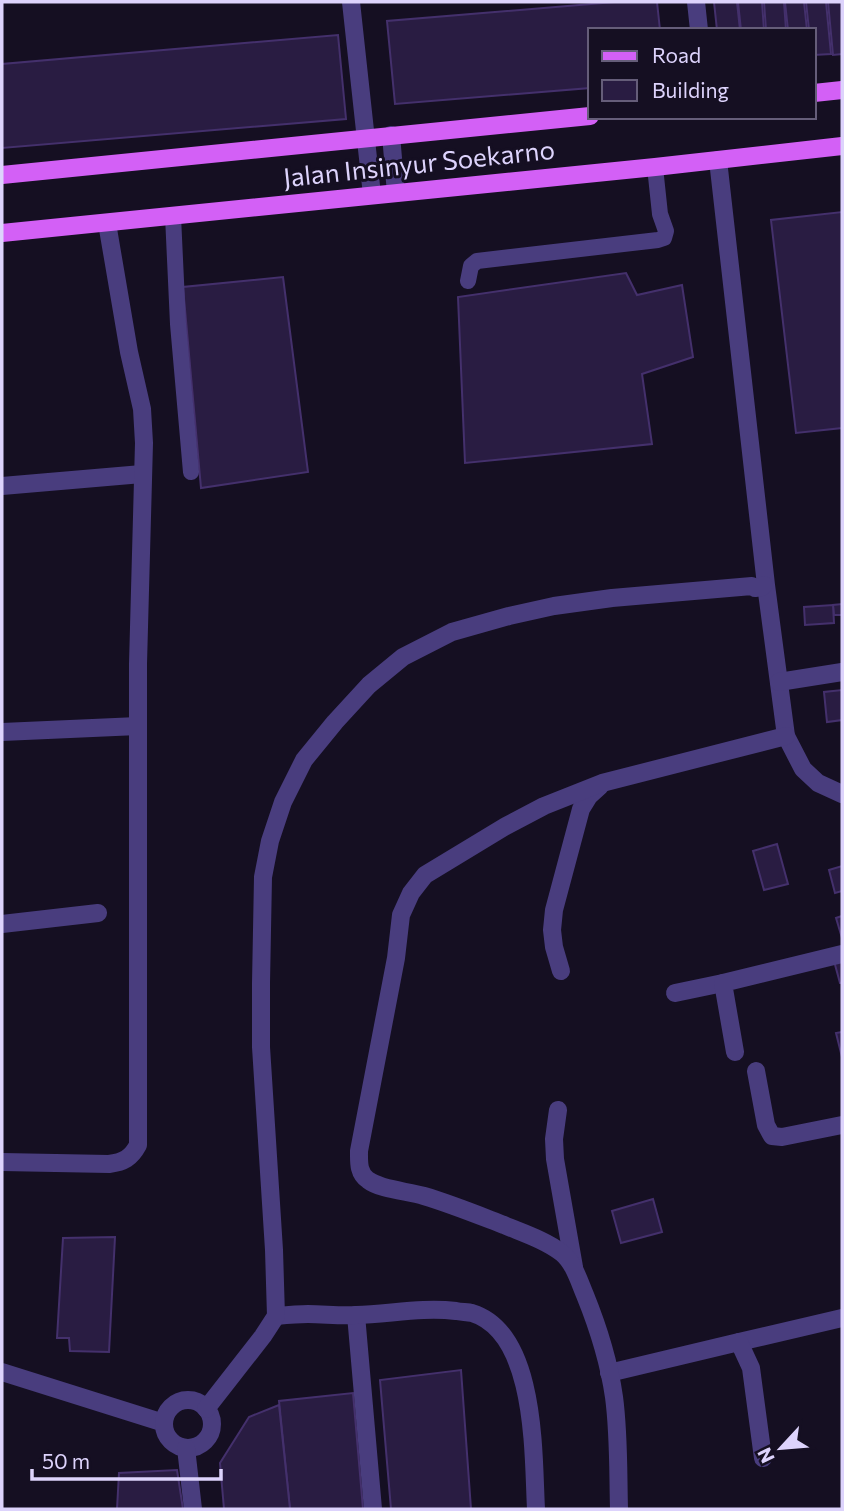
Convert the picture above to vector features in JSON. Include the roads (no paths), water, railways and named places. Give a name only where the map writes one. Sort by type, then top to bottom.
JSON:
[{"type":"main road","points":[[816,93],[842,90]]},
{"type":"main road","name":"Jalan Insinyur Soekarno","points":[[2,175],[588,116]]},
{"type":"main road","name":"Jalan Insinyur Soekarno","points":[[2,233],[842,146]]},
{"type":"street","points":[[351,2],[372,195]]},
{"type":"street","points":[[696,2],[699,28]]},
{"type":"street","points":[[391,135],[396,192]]},
{"type":"street","points":[[718,160],[761,585],[786,736],[803,769],[818,783],[842,794]]},
{"type":"street","points":[[2,1162],[117,1163],[132,1155],[138,1145],[138,726],[144,443],[142,409],[129,352],[107,222]]},
{"type":"street","points":[[2,486],[142,474]]},
{"type":"street","points":[[206,1409],[276,1316],[261,1046],[263,877],[270,841],[283,802],[304,760],[369,685],[403,657],[452,632],[554,606],[612,598],[761,585]]},
{"type":"street","points":[[779,682],[842,672]]},
{"type":"street","points":[[2,732],[138,726]]},
{"type":"street","points":[[575,1270],[564,1255],[522,1232],[423,1196],[373,1184],[360,1170],[359,1151],[396,958],[401,915],[411,893],[425,875],[544,806],[602,783],[786,736]]},
{"type":"street","points":[[561,971],[552,930],[554,910],[581,809],[602,783]]},
{"type":"street","points":[[2,924],[98,913]]},
{"type":"street","points":[[676,993],[842,954]]},
{"type":"street","points":[[723,983],[735,1052]]},
{"type":"street","points":[[756,1071],[766,1125],[772,1136],[782,1137],[842,1125]]},
{"type":"street","points":[[558,1110],[554,1139],[555,1160],[575,1270],[617,1372],[615,1411],[619,1509]]},
{"type":"street","points":[[276,1316],[356,1315],[437,1309],[472,1313],[488,1321],[514,1351],[523,1378],[531,1420],[536,1509]]},
{"type":"street","points":[[356,1315],[373,1509]]},
{"type":"street","points":[[617,1372],[842,1318]]},
{"type":"street","points":[[738,1342],[751,1368],[763,1458]]},
{"type":"street","points":[[2,1372],[164,1423]]},
{"type":"street","points":[[187,1400],[195,1401],[206,1409],[212,1422],[205,1441],[186,1448],[177,1446],[170,1440],[164,1423],[169,1409],[180,1401],[187,1400]]},
{"type":"street","points":[[186,1448],[193,1509]]},
{"type":"lane","points":[[468,281],[471,266],[477,261],[664,238],[666,232],[660,214],[655,167]]},
{"type":"lane","points":[[173,216],[178,324],[191,472]]}]
